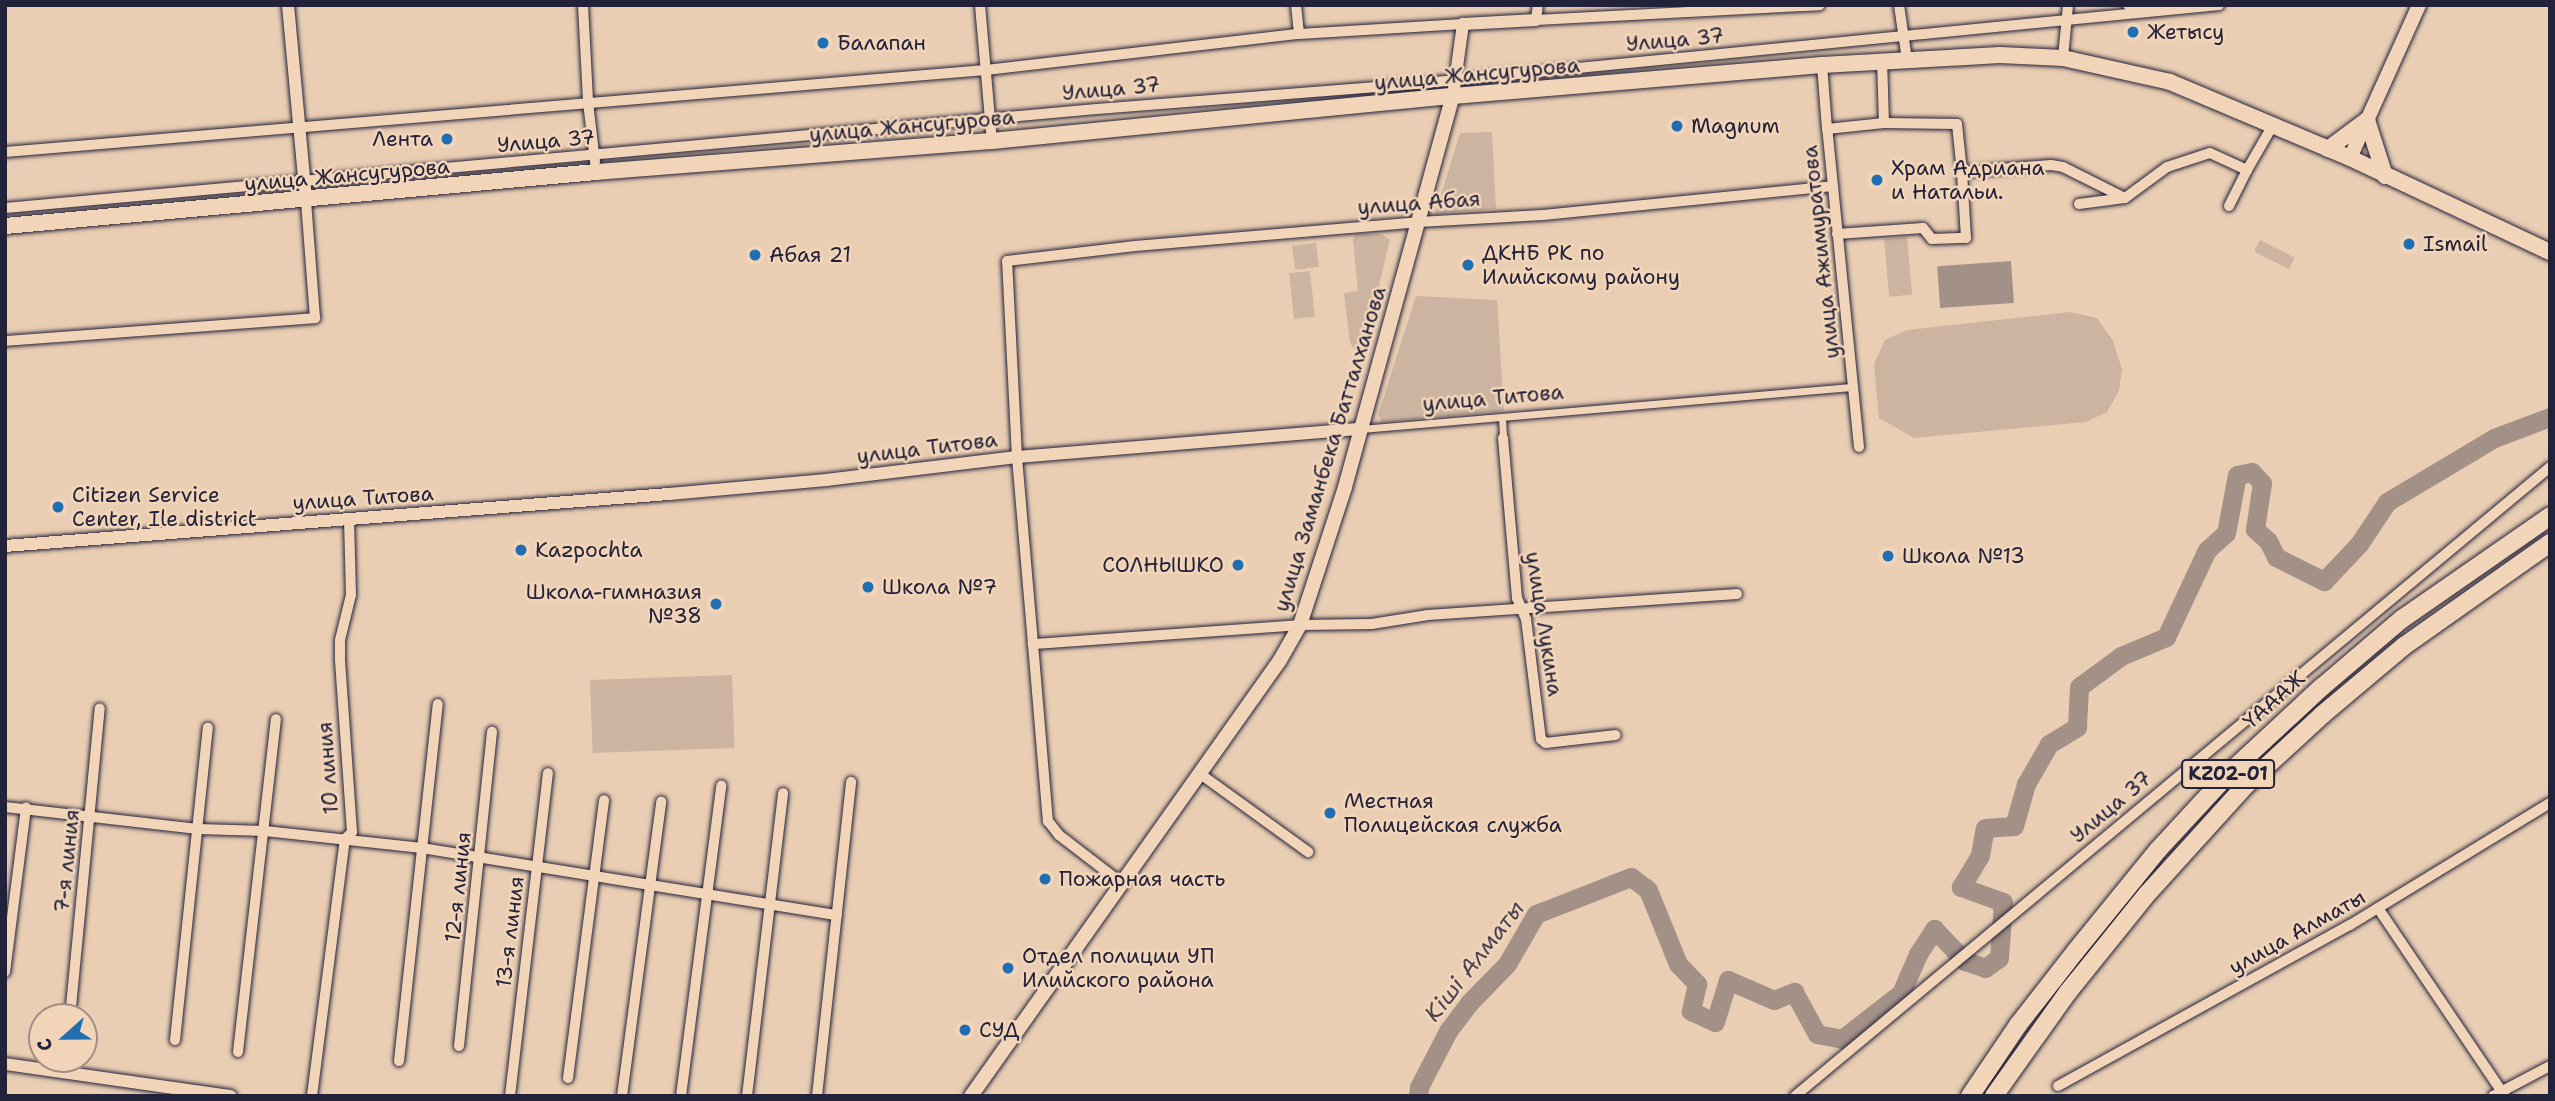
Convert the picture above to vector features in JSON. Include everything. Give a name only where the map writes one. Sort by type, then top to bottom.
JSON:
[{"type":"highway","name":"ҮАААЖ","points":[[1970,1096],[2018,1025],[2075,951],[2158,850],[2229,773],[2322,687],[2403,619],[2550,516]]},
{"type":"highway","name":"ҮАААЖ","points":[[1994,1096],[2101,950],[2251,780],[2404,646],[2550,543]]},
{"type":"main road","points":[[2350,158],[2419,5]]},
{"type":"main road","name":"улица Жансугурова","points":[[5,226],[596,172],[992,141],[1453,96],[1822,65],[2000,55],[2063,58],[2170,82],[2350,158],[2550,252]]},
{"type":"main road","name":"улица Заманбека Батталханова","points":[[971,1096],[1120,882],[1280,660],[1300,625],[1361,429],[1453,96]]},
{"type":"main road","points":[[2328,149],[2367,120]]},
{"type":"main road","points":[[2367,120],[2385,176]]},
{"type":"street","points":[[5,341],[315,318],[288,5]]},
{"type":"street","points":[[583,5],[588,102],[596,172]]},
{"type":"street","points":[[980,5],[992,141]]},
{"type":"street","points":[[1296,5],[1299,34]]},
{"type":"street","points":[[1536,20],[1538,5]]},
{"type":"street","points":[[5,152],[299,125],[986,70],[1299,34],[1820,5]]},
{"type":"street","points":[[1899,5],[1907,60]]},
{"type":"street","points":[[2063,58],[2068,5]]},
{"type":"street","points":[[2128,5],[2191,12],[2203,5]]},
{"type":"street","name":"Улица 37","points":[[5,208],[1083,110],[1442,82],[2219,5]]},
{"type":"street","points":[[1453,96],[1463,24]]},
{"type":"street","points":[[1882,61],[1884,123]]},
{"type":"street","points":[[1822,65],[1827,129]]},
{"type":"street","name":"улица Ажимуратова","points":[[1859,447],[1827,129],[1884,123],[1957,124],[1962,172]]},
{"type":"street","points":[[2229,206],[2273,125]]},
{"type":"street","points":[[2079,204],[2125,198],[2167,167],[2210,153],[2247,170]]},
{"type":"street","points":[[1837,234],[1923,228],[1931,239],[1966,238],[1962,172],[2051,165],[2063,167],[2125,198]]},
{"type":"street","name":"улица Абая","points":[[1017,457],[1007,261],[1418,222],[1543,215],[1833,187]]},
{"type":"street","name":"улица Титова","points":[[5,546],[781,484],[1017,457],[1854,387]]},
{"type":"street","points":[[1502,417],[1503,438]]},
{"type":"street","name":"улица Лукина","points":[[1503,438],[1517,598],[1526,619],[1541,739],[1546,743],[1616,735]]},
{"type":"street","points":[[1017,457],[1048,821],[1059,835],[1120,882]]},
{"type":"street","name":"Улица 37","points":[[1795,1096],[2550,467]]},
{"type":"street","name":"10 линия","points":[[312,1096],[345,839],[352,832],[340,650],[351,595],[349,518]]},
{"type":"street","points":[[1033,644],[1300,625],[1372,624],[1429,615],[1737,594]]},
{"type":"street","points":[[399,1061],[438,704]]},
{"type":"street","name":"7-я линия","points":[[72,1003],[92,815],[100,708]]},
{"type":"street","points":[[238,1052],[276,719]]},
{"type":"street","points":[[176,1041],[208,729]]},
{"type":"street","name":"12-я линия","points":[[459,1046],[481,857],[492,732]]},
{"type":"street","name":"13-я линия","points":[[510,1096],[548,773]]},
{"type":"street","points":[[1199,774],[1308,852]]},
{"type":"street","points":[[817,1096],[851,782]]},
{"type":"street","points":[[681,1096],[721,786]]},
{"type":"street","points":[[747,1096],[783,793]]},
{"type":"street","points":[[568,1078],[604,800]]},
{"type":"street","points":[[622,1096],[661,802]]},
{"type":"street","name":"улица Алматы","points":[[2059,1086],[2378,908],[2550,803]]},
{"type":"street","points":[[5,807],[26,807],[198,829],[265,831],[422,848],[650,887],[838,915]]},
{"type":"street","points":[[5,972],[26,807]]},
{"type":"street","points":[[2378,908],[2500,1094],[2550,1066]]},
{"type":"street","points":[[5,1064],[231,1096]]},
{"type":"shaded area","points":[[1492,132],[1496,209],[1435,214],[1460,133]]},
{"type":"shaded area","points":[[1356,234],[1380,234],[1390,239],[1364,349],[1355,350],[1350,343],[1344,293],[1358,291],[1353,240]]},
{"type":"shaded area","points":[[1907,237],[1912,295],[1889,297],[1884,239]]},
{"type":"shaded area","points":[[2260,240],[2295,258],[2289,269],[2254,252]]},
{"type":"shaded area","points":[[1316,243],[1319,267],[1295,270],[1292,246]]},
{"type":"shaded area","points":[[2011,261],[2014,303],[1940,308],[1937,266]]},
{"type":"shaded area","points":[[1310,271],[1315,317],[1294,319],[1289,273]]},
{"type":"shaded area","points":[[1416,296],[1497,300],[1504,411],[1382,422],[1378,415]]},
{"type":"shaded area","points":[[2070,312],[2097,318],[2113,341],[2122,369],[2119,391],[2107,412],[2086,422],[1914,438],[1879,418],[1874,364],[1885,340],[1907,330]]},
{"type":"shaded area","points":[[732,675],[735,748],[593,753],[590,680]]},
{"type":"waterway","name":"Кіші Алматы","points":[[1418,1096],[1419,1087],[1448,1031],[1469,1003],[1507,964],[1536,914],[1631,877],[1648,890],[1678,964],[1697,984],[1691,1011],[1715,1022],[1728,980],[1774,1000],[1794,992],[1817,1034],[1842,1039],[1901,993],[1918,954],[1934,929],[1965,961],[1985,968],[1999,958],[2003,902],[1961,887],[1980,855],[1985,828],[2014,826],[2026,784],[2049,744],[2077,727],[2079,687],[2121,656],[2166,637],[2207,550],[2226,533],[2237,475],[2252,472],[2262,483],[2255,529],[2268,541],[2276,557],[2324,581],[2359,544],[2387,502],[2494,438],[2550,417]]},
{"type":"place","name":"Жетысу","points":[[2133,32]]},
{"type":"place","name":"Балапан","points":[[823,43]]},
{"type":"place","name":"Magnum","points":[[1677,126]]},
{"type":"place","name":"Лента","points":[[447,139]]},
{"type":"place","name":"Храм Адриана и Натальи.","points":[[1877,180]]},
{"type":"place","name":"Ismail","points":[[2409,244]]},
{"type":"place","name":"Абая 21","points":[[755,255]]},
{"type":"place","name":"ДКНБ РК по Илийскому району","points":[[1468,265]]},
{"type":"place","name":"Citizen Service Center, Ile district","points":[[58,507]]},
{"type":"place","name":"Kazpochta","points":[[521,550]]},
{"type":"place","name":"Школа №13","points":[[1888,556]]},
{"type":"place","name":"СОЛНЫШКО","points":[[1238,565]]},
{"type":"place","name":"Школа №7","points":[[868,587]]},
{"type":"place","name":"Школа-гимназия №38","points":[[716,604]]},
{"type":"place","name":"Местная Полицейская служба","points":[[1330,813]]},
{"type":"place","name":"Пожарная часть","points":[[1045,879]]},
{"type":"place","name":"Отдел полиции УП Илийского района","points":[[1008,968]]},
{"type":"place","name":"СУД","points":[[965,1030]]}]
